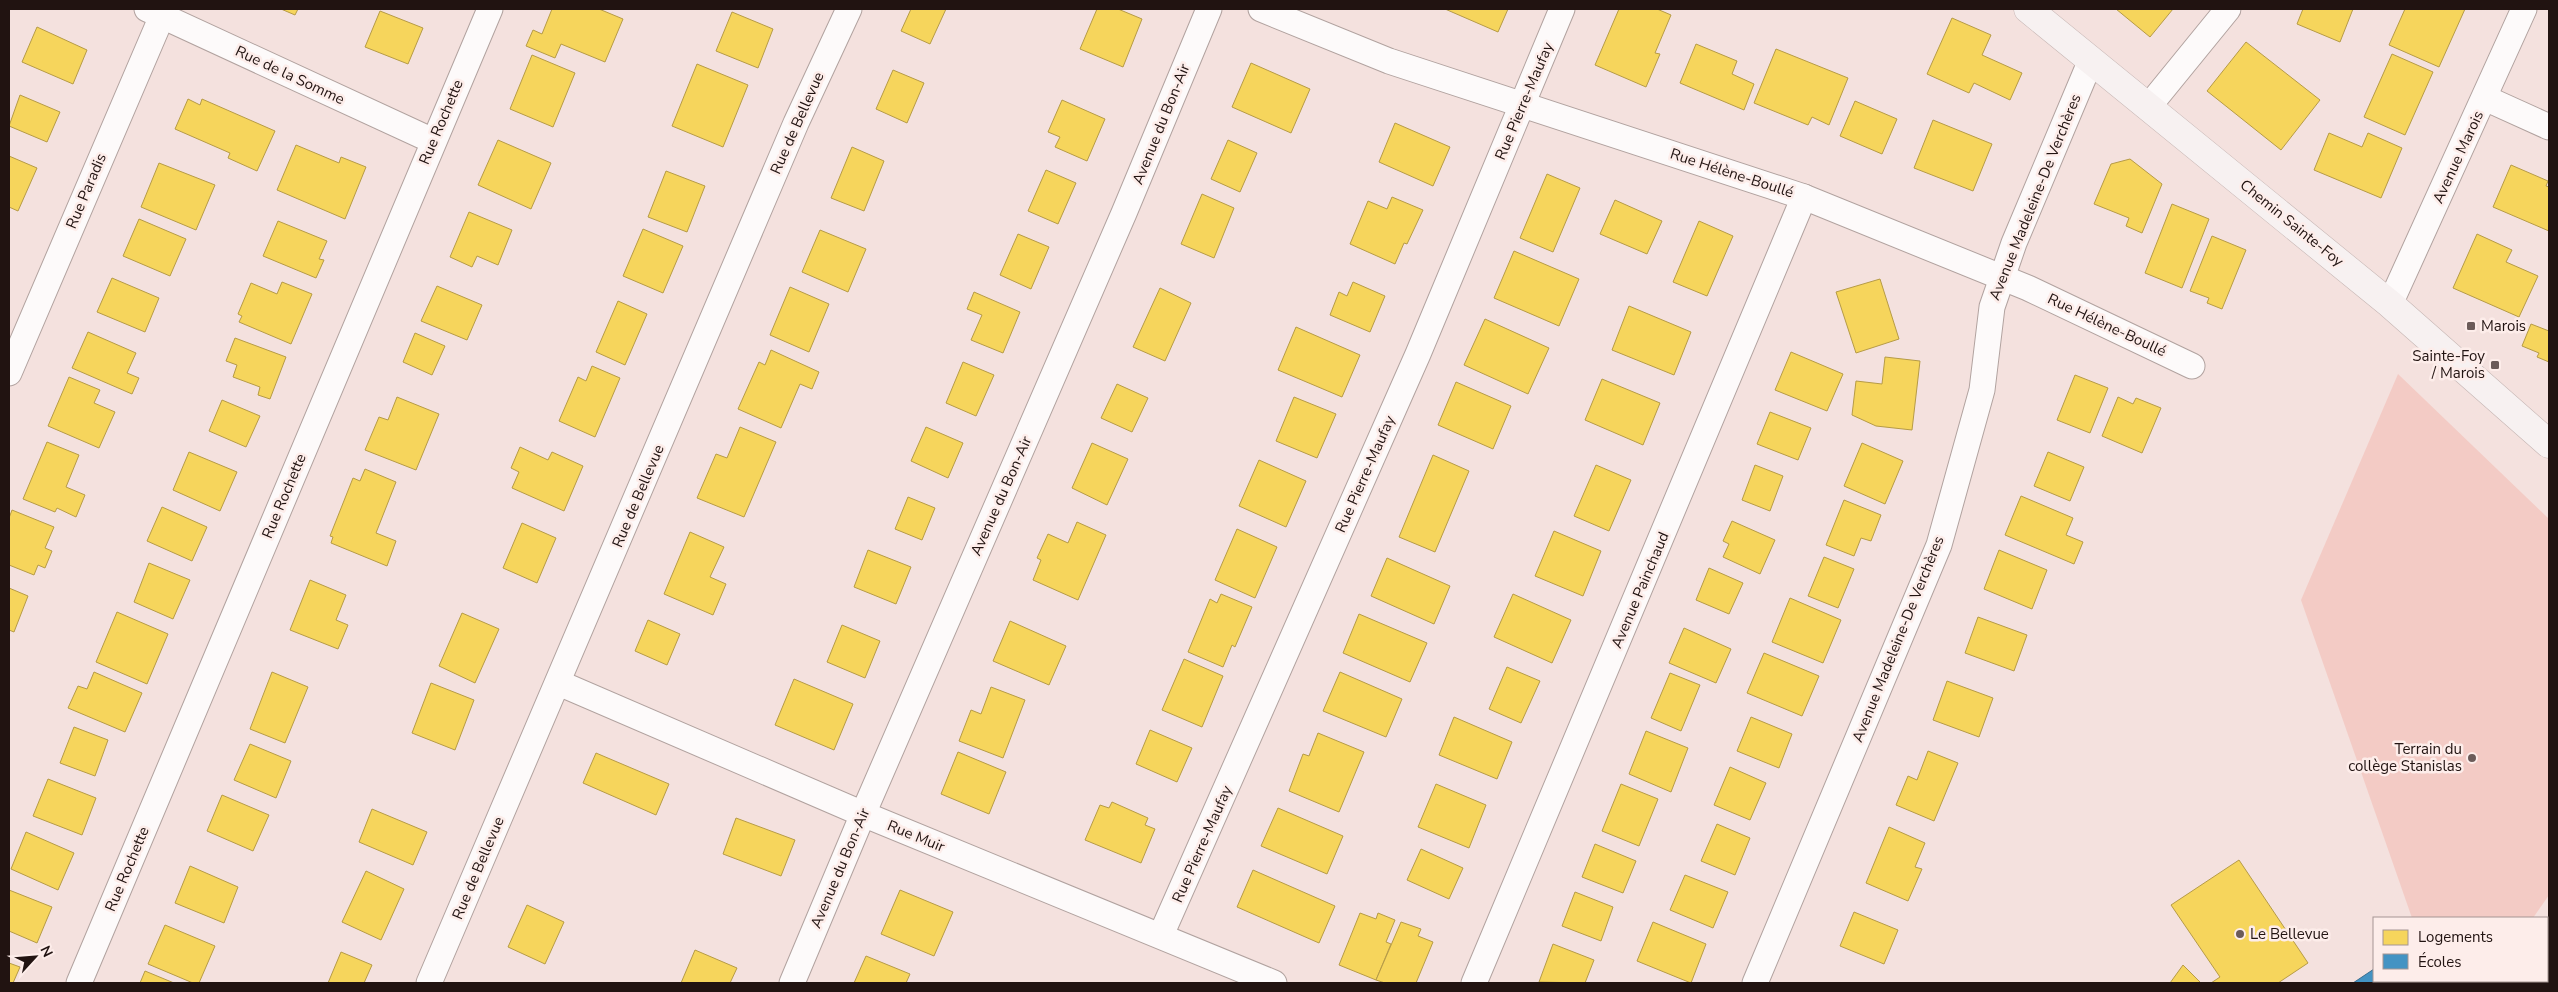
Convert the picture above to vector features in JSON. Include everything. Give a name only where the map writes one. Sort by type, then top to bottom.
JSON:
[{"type":"main road","name":"Chemin Sainte-Foy","points":[[2028,9],[2390,304],[2549,444]]},
{"type":"street","name":"Rue Rochette","points":[[80,983],[490,9]]},
{"type":"street","name":"Rue de Bellevue","points":[[429,983],[559,683],[796,123],[849,9]]},
{"type":"street","name":"Avenue du Bon-Air","points":[[792,983],[862,814],[1124,213],[1208,9]]},
{"type":"street","name":"Rue Hélène-Boullé","points":[[1261,9],[1389,61],[1523,103],[1804,197],[2002,278],[2192,366]]},
{"type":"street","name":"Rue Pierre-Maufay","points":[[1162,935],[1418,354],[1562,9]]},
{"type":"street","points":[[2149,106],[2228,9]]},
{"type":"street","name":"Avenue Marois","points":[[2390,304],[2524,9]]},
{"type":"street","name":"Rue de la Somme","points":[[158,11],[433,141]]},
{"type":"street","name":"Rue Paradis","points":[[9,373],[158,11]]},
{"type":"street","name":"Avenue Madeleine-De Verchères","points":[[1755,983],[1939,545],[1982,390],[1992,307],[2017,234],[2090,60]]},
{"type":"street","points":[[2485,98],[2549,127]]},
{"type":"street","name":"Avenue Painchaud","points":[[1474,983],[1804,197]]},
{"type":"street","name":"Rue Muir","points":[[559,683],[862,814],[1162,935],[1274,983]]},
{"type":"shaded area","points":[[2398,374],[2549,519],[2549,895],[2534,917],[2412,917],[2301,600]]},
{"type":"building: Logements","points":[[281,9],[298,9],[295,15]]},
{"type":"building: Logements","points":[[552,9],[599,9],[623,19],[605,62],[561,44],[555,58],[526,46],[533,30],[542,34]]},
{"type":"building: Logements","points":[[911,9],[946,9],[930,44],[901,31]]},
{"type":"building: Logements","points":[[1097,9],[1118,9],[1142,19],[1123,67],[1080,49]]},
{"type":"building: Logements","points":[[1445,9],[1508,9],[1498,32]]},
{"type":"building: Logements","points":[[1619,9],[1657,9],[1671,15],[1655,53],[1660,54],[1646,87],[1595,65]]},
{"type":"building: Logements","points":[[2116,9],[2173,9],[2150,37]]},
{"type":"building: Logements","points":[[2303,9],[2353,9],[2340,42],[2297,24]]},
{"type":"building: Logements","points":[[2405,9],[2465,9],[2439,67],[2389,45]]},
{"type":"building: Logements","points":[[380,11],[423,28],[408,64],[365,47]]},
{"type":"building: Logements","points":[[732,12],[773,29],[758,68],[716,51]]},
{"type":"building: Logements","points":[[1952,18],[1991,35],[1982,55],[2022,73],[2010,100],[1974,83],[1969,93],[1927,74]]},
{"type":"building: Logements","points":[[37,27],[87,50],[73,84],[22,62]]},
{"type":"building: Logements","points":[[2246,42],[2320,100],[2281,150],[2207,91]]},
{"type":"building: Logements","points":[[1696,44],[1737,61],[1732,74],[1754,84],[1744,110],[1680,83]]},
{"type":"building: Logements","points":[[1776,49],[1848,78],[1829,125],[1812,117],[1808,125],[1754,103]]},
{"type":"building: Logements","points":[[2392,54],[2433,72],[2405,135],[2364,117]]},
{"type":"building: Logements","points":[[532,55],[575,73],[553,127],[510,109]]},
{"type":"building: Logements","points":[[1251,63],[1310,89],[1291,133],[1232,107]]},
{"type":"building: Logements","points":[[697,64],[748,85],[723,147],[672,126]]},
{"type":"building: Logements","points":[[893,70],[924,83],[907,123],[876,109]]},
{"type":"building: Logements","points":[[20,95],[60,112],[47,142],[9,126]]},
{"type":"building: Logements","points":[[188,99],[200,105],[202,99],[275,131],[257,171],[228,158],[230,153],[175,129]]},
{"type":"building: Logements","points":[[1062,100],[1105,119],[1087,161],[1055,147],[1060,137],[1048,132]]},
{"type":"building: Logements","points":[[1855,101],[1897,119],[1882,154],[1840,136]]},
{"type":"building: Logements","points":[[1933,120],[1992,144],[1973,191],[1914,168]]},
{"type":"building: Logements","points":[[1395,123],[1450,147],[1433,186],[1379,162]]},
{"type":"building: Logements","points":[[2329,133],[2362,147],[2368,133],[2402,148],[2381,198],[2314,170]]},
{"type":"building: Logements","points":[[498,140],[551,163],[531,209],[478,185]]},
{"type":"building: Logements","points":[[1228,140],[1257,153],[1240,192],[1211,179]]},
{"type":"building: Logements","points":[[296,145],[339,163],[341,157],[366,167],[345,219],[277,190]]},
{"type":"building: Logements","points":[[852,147],[884,161],[864,211],[831,198]]},
{"type":"building: Logements","points":[[9,156],[37,168],[18,211],[9,207]]},
{"type":"building: Logements","points":[[2130,159],[2162,184],[2142,233],[2126,226],[2129,218],[2094,204],[2111,164]]},
{"type":"building: Logements","points":[[159,163],[215,185],[196,230],[141,207]]},
{"type":"building: Logements","points":[[2511,165],[2548,181],[2546,186],[2549,187],[2549,231],[2493,207]]},
{"type":"building: Logements","points":[[1046,170],[1076,183],[1058,224],[1028,211]]},
{"type":"building: Logements","points":[[666,171],[705,186],[687,232],[648,217]]},
{"type":"building: Logements","points":[[1547,174],[1580,188],[1553,252],[1520,238]]},
{"type":"building: Logements","points":[[1202,194],[1234,208],[1214,258],[1181,244]]},
{"type":"building: Logements","points":[[1392,197],[1423,210],[1407,244],[1404,243],[1395,264],[1350,244],[1368,201],[1387,209]]},
{"type":"building: Logements","points":[[1615,200],[1662,221],[1647,254],[1600,234]]},
{"type":"building: Logements","points":[[2172,204],[2209,219],[2182,288],[2145,273]]},
{"type":"building: Logements","points":[[469,212],[512,230],[498,265],[477,256],[472,267],[450,257]]},
{"type":"building: Logements","points":[[139,219],[186,239],[170,276],[123,256]]},
{"type":"building: Logements","points":[[278,221],[327,241],[319,259],[324,260],[316,278],[263,256]]},
{"type":"building: Logements","points":[[1699,221],[1733,236],[1707,296],[1673,282]]},
{"type":"building: Logements","points":[[643,229],[683,246],[663,293],[623,276]]},
{"type":"building: Logements","points":[[820,230],[866,249],[848,292],[802,272]]},
{"type":"building: Logements","points":[[1018,234],[1049,247],[1031,289],[1000,275]]},
{"type":"building: Logements","points":[[2477,234],[2512,250],[2506,262],[2538,276],[2519,317],[2453,288]]},
{"type":"building: Logements","points":[[2212,236],[2246,250],[2222,309],[2207,303],[2209,298],[2190,291]]},
{"type":"building: Logements","points":[[1514,251],[1579,279],[1559,326],[1494,298]]},
{"type":"building: Logements","points":[[112,278],[159,298],[145,332],[97,312]]},
{"type":"building: Logements","points":[[1880,279],[1899,339],[1856,353],[1836,292]]},
{"type":"building: Logements","points":[[282,282],[312,294],[291,344],[239,322],[242,316],[238,314],[251,283],[277,294]]},
{"type":"building: Logements","points":[[1353,282],[1385,296],[1370,332],[1330,315],[1339,292],[1347,296]]},
{"type":"building: Logements","points":[[437,286],[482,305],[467,340],[421,321]]},
{"type":"building: Logements","points":[[790,287],[829,304],[809,352],[770,335]]},
{"type":"building: Logements","points":[[1160,288],[1191,303],[1165,361],[1133,347]]},
{"type":"building: Logements","points":[[974,292],[1020,312],[1003,353],[971,340],[982,315],[967,309]]},
{"type":"building: Logements","points":[[618,301],[647,314],[625,365],[596,352]]},
{"type":"building: Logements","points":[[1629,306],[1691,332],[1674,375],[1612,350]]},
{"type":"building: Logements","points":[[1485,319],[1549,348],[1528,394],[1464,365]]},
{"type":"building: Logements","points":[[2531,324],[2549,331],[2549,362],[2537,357],[2539,353],[2522,346]]},
{"type":"building: Logements","points":[[1296,327],[1360,355],[1342,397],[1278,370]]},
{"type":"building: Logements","points":[[88,332],[136,353],[127,373],[139,378],[132,394],[72,368]]},
{"type":"building: Logements","points":[[415,333],[445,346],[432,375],[403,362]]},
{"type":"building: Logements","points":[[235,338],[286,357],[270,399],[258,395],[260,387],[233,377],[237,365],[226,361]]},
{"type":"building: Logements","points":[[771,350],[819,372],[812,389],[800,384],[781,428],[738,409],[759,362],[765,365]]},
{"type":"building: Logements","points":[[1791,352],[1843,374],[1827,411],[1775,390]]},
{"type":"building: Logements","points":[[1885,357],[1920,361],[1912,430],[1876,426],[1852,415],[1856,381],[1882,384]]},
{"type":"building: Logements","points":[[963,362],[994,375],[976,416],[946,403]]},
{"type":"building: Logements","points":[[592,366],[620,378],[595,437],[559,421],[578,377],[586,381]]},
{"type":"building: Logements","points":[[2075,375],[2108,388],[2090,433],[2057,420]]},
{"type":"building: Logements","points":[[69,377],[100,390],[94,403],[115,412],[99,448],[48,426]]},
{"type":"building: Logements","points":[[1602,379],[1660,403],[1643,445],[1585,420]]},
{"type":"building: Logements","points":[[1456,382],[1511,406],[1493,449],[1438,425]]},
{"type":"building: Logements","points":[[1117,384],[1148,398],[1132,432],[1101,418]]},
{"type":"building: Logements","points":[[397,397],[439,414],[416,470],[365,450],[379,417],[388,420]]},
{"type":"building: Logements","points":[[1294,397],[1336,414],[1317,458],[1276,441]]},
{"type":"building: Logements","points":[[2118,397],[2133,404],[2136,398],[2161,408],[2142,453],[2102,436]]},
{"type":"building: Logements","points":[[222,400],[260,416],[246,447],[209,431]]},
{"type":"building: Logements","points":[[1770,412],[1811,428],[1798,460],[1757,444]]},
{"type":"building: Logements","points":[[740,427],[776,442],[744,517],[697,498],[716,454],[727,458]]},
{"type":"building: Logements","points":[[926,427],[963,443],[948,478],[911,461]]},
{"type":"building: Logements","points":[[47,442],[79,455],[66,487],[85,495],[76,517],[57,508],[55,512],[23,499]]},
{"type":"building: Logements","points":[[1092,443],[1128,459],[1107,505],[1072,488]]},
{"type":"building: Logements","points":[[1862,443],[1903,461],[1885,504],[1844,486]]},
{"type":"building: Logements","points":[[520,447],[548,460],[552,452],[583,466],[564,511],[512,488],[519,472],[511,468]]},
{"type":"building: Logements","points":[[189,452],[237,472],[220,511],[173,490]]},
{"type":"building: Logements","points":[[2048,452],[2084,467],[2070,501],[2034,486]]},
{"type":"building: Logements","points":[[1433,455],[1469,471],[1435,552],[1399,537]]},
{"type":"building: Logements","points":[[1259,460],[1306,481],[1286,527],[1239,506]]},
{"type":"building: Logements","points":[[1596,465],[1631,480],[1609,531],[1574,516]]},
{"type":"building: Logements","points":[[1755,465],[1783,476],[1770,511],[1742,500]]},
{"type":"building: Logements","points":[[365,469],[396,482],[376,533],[396,541],[387,566],[331,543],[333,537],[330,536],[353,478],[360,481]]},
{"type":"building: Logements","points":[[2021,496],[2073,518],[2066,535],[2083,542],[2074,564],[2005,535]]},
{"type":"building: Logements","points":[[908,497],[935,508],[922,540],[895,529]]},
{"type":"building: Logements","points":[[1844,500],[1881,515],[1871,541],[1861,538],[1854,556],[1826,545]]},
{"type":"building: Logements","points":[[162,507],[207,527],[192,561],[147,541]]},
{"type":"building: Logements","points":[[12,510],[54,527],[45,548],[52,551],[45,568],[38,565],[34,575],[9,565],[9,518]]},
{"type":"building: Logements","points":[[1732,521],[1775,540],[1760,574],[1723,557],[1729,544],[1723,541]]},
{"type":"building: Logements","points":[[1077,522],[1106,535],[1078,600],[1033,580],[1041,560],[1037,558],[1048,534],[1068,543]]},
{"type":"building: Logements","points":[[522,523],[556,538],[537,583],[503,568]]},
{"type":"building: Logements","points":[[1237,529],[1277,547],[1255,598],[1215,580]]},
{"type":"building: Logements","points":[[1554,531],[1601,551],[1583,596],[1535,576]]},
{"type":"building: Logements","points":[[690,532],[724,547],[710,577],[726,584],[713,615],[664,594]]},
{"type":"building: Logements","points":[[868,550],[911,567],[896,604],[854,587]]},
{"type":"building: Logements","points":[[1999,550],[2047,570],[2032,609],[1984,589]]},
{"type":"building: Logements","points":[[1824,557],[1854,569],[1838,608],[1808,596]]},
{"type":"building: Logements","points":[[1387,558],[1450,586],[1434,624],[1371,596]]},
{"type":"building: Logements","points":[[149,563],[190,580],[173,619],[134,602]]},
{"type":"building: Logements","points":[[1709,568],[1743,583],[1729,614],[1696,600]]},
{"type":"building: Logements","points":[[310,580],[346,595],[336,620],[348,625],[338,649],[290,630]]},
{"type":"building: Logements","points":[[9,588],[28,596],[14,632],[9,630]]},
{"type":"building: Logements","points":[[1221,594],[1252,607],[1235,647],[1232,645],[1223,667],[1188,652],[1210,599],[1217,603]]},
{"type":"building: Logements","points":[[1513,594],[1571,620],[1552,663],[1494,637]]},
{"type":"building: Logements","points":[[1790,598],[1841,620],[1823,663],[1772,642]]},
{"type":"building: Logements","points":[[117,612],[168,634],[147,684],[96,662]]},
{"type":"building: Logements","points":[[462,613],[499,629],[475,683],[439,666]]},
{"type":"building: Logements","points":[[1359,614],[1427,643],[1410,682],[1343,653]]},
{"type":"building: Logements","points":[[1978,617],[2027,635],[2014,671],[1965,653]]},
{"type":"building: Logements","points":[[648,620],[680,634],[667,665],[635,651]]},
{"type":"building: Logements","points":[[1010,621],[1066,646],[1049,685],[993,661]]},
{"type":"building: Logements","points":[[842,625],[880,641],[865,678],[827,662]]},
{"type":"building: Logements","points":[[1684,628],[1731,649],[1716,683],[1669,663]]},
{"type":"building: Logements","points":[[1764,653],[1819,676],[1802,716],[1747,693]]},
{"type":"building: Logements","points":[[1184,659],[1223,676],[1202,727],[1162,710]]},
{"type":"building: Logements","points":[[1507,667],[1540,681],[1521,723],[1489,709]]},
{"type":"building: Logements","points":[[94,672],[142,693],[125,732],[68,708],[78,686],[87,689]]},
{"type":"building: Logements","points":[[272,672],[308,687],[285,743],[250,729]]},
{"type":"building: Logements","points":[[1340,672],[1402,699],[1386,737],[1323,711]]},
{"type":"building: Logements","points":[[1670,673],[1700,685],[1681,731],[1651,718]]},
{"type":"building: Logements","points":[[794,679],[853,704],[834,750],[775,725]]},
{"type":"building: Logements","points":[[1947,681],[1993,698],[1979,737],[1933,720]]},
{"type":"building: Logements","points":[[431,683],[474,700],[455,750],[412,733]]},
{"type":"building: Logements","points":[[991,687],[1025,700],[1003,758],[959,741],[971,710],[981,714]]},
{"type":"building: Logements","points":[[1454,717],[1512,742],[1497,779],[1439,755]]},
{"type":"building: Logements","points":[[1751,717],[1792,734],[1779,768],[1737,751]]},
{"type":"building: Logements","points":[[74,727],[108,740],[95,776],[60,763]]},
{"type":"building: Logements","points":[[1150,730],[1192,748],[1177,782],[1136,764]]},
{"type":"building: Logements","points":[[1646,731],[1688,748],[1671,792],[1629,774]]},
{"type":"building: Logements","points":[[1318,733],[1364,752],[1339,812],[1289,791],[1303,754],[1309,756]]},
{"type":"building: Logements","points":[[250,744],[291,761],[276,798],[234,780]]},
{"type":"building: Logements","points":[[1928,751],[1958,763],[1934,821],[1896,805],[1908,776],[1917,780]]},
{"type":"building: Logements","points":[[958,752],[1006,772],[989,814],[941,794]]},
{"type":"building: Logements","points":[[596,753],[669,784],[656,815],[583,783]]},
{"type":"building: Logements","points":[[1730,767],[1766,783],[1750,820],[1714,805]]},
{"type":"building: Logements","points":[[48,779],[96,798],[82,835],[33,816]]},
{"type":"building: Logements","points":[[1436,784],[1486,805],[1469,848],[1418,827]]},
{"type":"building: Logements","points":[[1621,784],[1658,799],[1639,846],[1602,831]]},
{"type":"building: Logements","points":[[222,795],[269,815],[253,851],[207,831]]},
{"type":"building: Logements","points":[[1112,802],[1148,818],[1145,825],[1155,829],[1141,863],[1085,840],[1100,805],[1109,808]]},
{"type":"building: Logements","points":[[1278,808],[1343,836],[1327,874],[1261,846]]},
{"type":"building: Logements","points":[[372,809],[427,832],[413,865],[359,842]]},
{"type":"building: Logements","points":[[736,818],[795,840],[781,876],[723,854]]},
{"type":"building: Logements","points":[[1717,824],[1750,838],[1735,875],[1701,861]]},
{"type":"building: Logements","points":[[1889,827],[1925,843],[1915,867],[1922,869],[1908,901],[1866,883]]},
{"type":"building: Logements","points":[[26,832],[74,853],[58,890],[11,869]]},
{"type":"building: Logements","points":[[1595,844],[1636,861],[1623,893],[1582,877]]},
{"type":"building: Logements","points":[[1421,849],[1463,868],[1449,899],[1407,880]]},
{"type":"building: Logements","name":"Le Bellevue","points":[[2239,860],[2308,963],[2278,983],[2211,983],[2220,977],[2171,905]]},
{"type":"building: Logements","points":[[190,866],[238,887],[224,923],[175,903]]},
{"type":"building: Logements","points":[[1253,870],[1335,906],[1319,943],[1237,907]]},
{"type":"building: Logements","points":[[366,871],[404,889],[381,940],[342,922]]},
{"type":"building: Logements","points":[[1685,875],[1728,892],[1713,928],[1670,910]]},
{"type":"building: Logements","points":[[9,890],[52,907],[37,943],[9,931]]},
{"type":"building: Logements","points":[[900,890],[953,912],[934,956],[881,934]]},
{"type":"building: Logements","points":[[1575,892],[1613,907],[1601,941],[1562,926]]},
{"type":"building: Logements","points":[[527,905],[564,922],[545,964],[508,947]]},
{"type":"building: Logements","points":[[1854,912],[1898,930],[1884,964],[1840,946]]},
{"type":"building: Logements","points":[[1360,913],[1376,919],[1378,913],[1395,920],[1386,942],[1391,944],[1376,980],[1339,965]]},
{"type":"building: Logements","points":[[1401,922],[1421,929],[1418,936],[1433,942],[1416,983],[1385,983],[1376,980]]},
{"type":"building: Logements","points":[[1653,922],[1706,944],[1691,983],[1637,961]]},
{"type":"building: Logements","points":[[165,925],[215,946],[199,983],[193,983],[148,964]]},
{"type":"building: Logements","points":[[1553,944],[1594,960],[1585,983],[1539,982]]},
{"type":"building: Logements","points":[[695,950],[737,968],[730,983],[681,983]]},
{"type":"building: Logements","points":[[341,952],[372,965],[364,983],[328,983]]},
{"type":"building: Logements","points":[[866,956],[910,974],[906,983],[854,983]]},
{"type":"building: Logements","points":[[9,963],[20,967],[13,983],[9,983]]},
{"type":"building: Logements","points":[[2183,965],[2201,983],[2170,983]]},
{"type":"building: Logements","points":[[145,971],[174,983],[140,983]]},
{"type":"building: Écoles","points":[[2373,970],[2373,982],[2401,983],[2353,983]]},
{"type":"place","name":"Marois","points":[[2471,326]]},
{"type":"place","name":"Sainte-Foy / Marois","points":[[2495,365]]},
{"type":"place","name":"Terrain du collège Stanislas","points":[[2472,758]]},
{"type":"place","name":"Le Bellevue","points":[[2240,934]]}]
